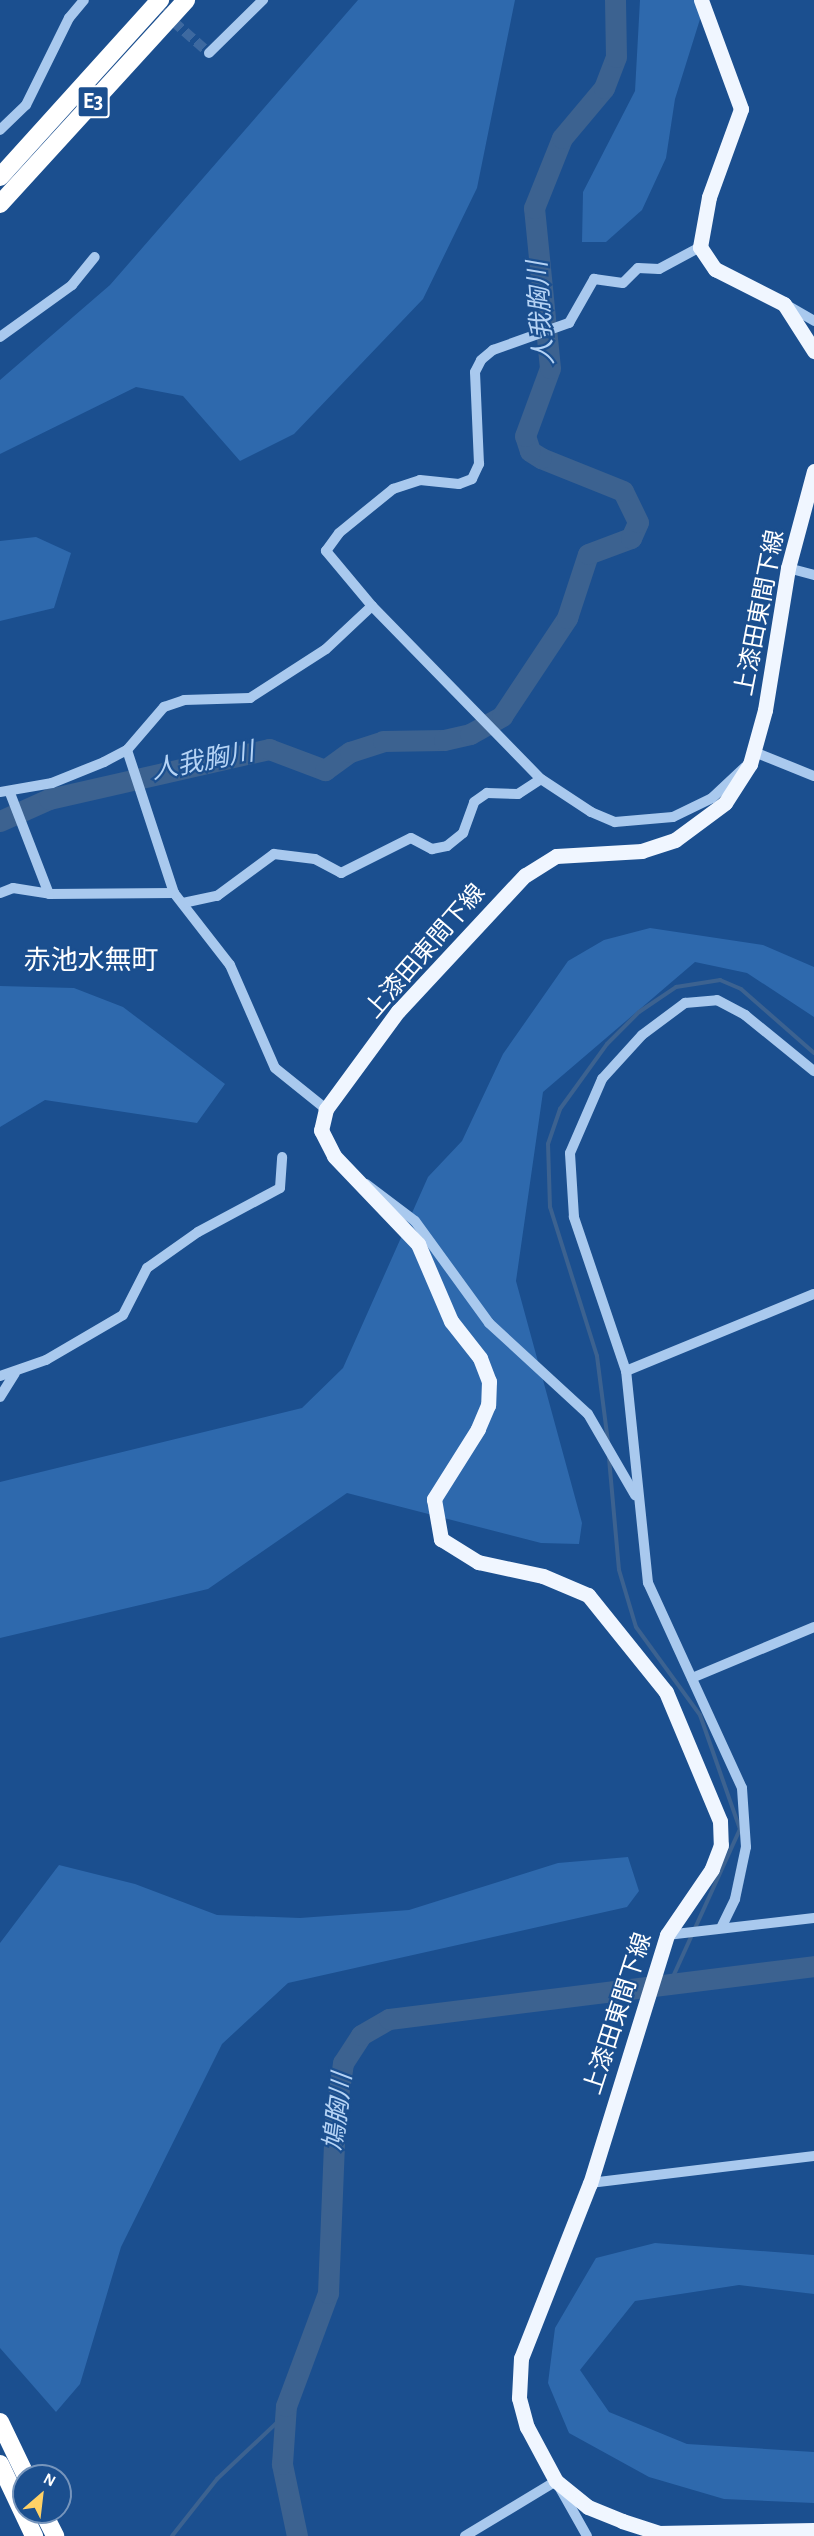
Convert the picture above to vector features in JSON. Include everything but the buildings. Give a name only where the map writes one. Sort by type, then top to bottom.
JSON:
[{"type":"highway","name":"E3","points":[[0,177],[160,0]]},
{"type":"highway","name":"E3","points":[[0,204],[186,0]]},
{"type":"highway","points":[[0,2422],[20,2464]]},
{"type":"highway","points":[[0,2464],[33,2534]]},
{"type":"main road","points":[[701,0],[741,109],[709,197],[700,246],[715,269],[784,304],[814,351]]},
{"type":"main road","name":"上漆田東間下線","points":[[814,471],[788,568],[783,626],[751,758],[725,803],[675,840],[642,851],[556,856],[525,875],[398,1011],[326,1109],[326,1142],[353,1177],[418,1244],[435,1291],[480,1358],[489,1381],[488,1405],[477,1429],[434,1499],[441,1539],[478,1562],[543,1576],[588,1596],[666,1692],[720,1821],[721,1845],[712,1869],[667,1935],[590,2183],[534,2319],[518,2377],[527,2427],[556,2481],[588,2507],[658,2533],[814,2530]]},
{"type":"street","points":[[0,130],[26,105],[69,18],[84,0]]},
{"type":"street","points":[[209,53],[263,0]]},
{"type":"street","points":[[700,246],[659,269],[638,268],[623,284],[594,279],[569,323],[493,350],[481,360],[475,372],[478,471],[466,483],[420,480],[393,489],[339,533],[326,551],[372,606],[541,779],[591,812],[615,822],[643,822],[693,810],[751,758],[814,776]]},
{"type":"street","points":[[0,337],[72,285],[95,257]]},
{"type":"street","points":[[784,304],[814,321]]},
{"type":"street","points":[[788,568],[814,575]]},
{"type":"street","points":[[49,894],[5,793],[52,783],[127,750],[164,708],[184,700],[234,702],[269,688],[372,606]]},
{"type":"street","points":[[127,750],[174,893],[230,965],[275,1068],[326,1109]]},
{"type":"street","points":[[183,903],[217,896],[274,854],[315,859],[341,873],[411,838],[432,849],[447,846],[463,833],[474,802],[487,793],[518,794],[541,779]]},
{"type":"street","points":[[0,893],[14,888],[49,894],[174,893]]},
{"type":"street","points":[[722,1926],[735,1899],[747,1816],[731,1758],[648,1583],[635,1494],[626,1371],[574,1217],[568,1182],[570,1153],[602,1079],[666,1013],[702,999],[717,1000],[745,1015],[814,1071]]},
{"type":"street","points":[[0,1376],[15,1373],[123,1315],[147,1268],[198,1232],[280,1188],[282,1157]]},
{"type":"street","points":[[353,1177],[415,1221],[489,1323],[588,1414],[635,1494]]},
{"type":"street","points":[[626,1371],[814,1294]]},
{"type":"street","points":[[0,1396],[15,1373]]},
{"type":"street","points":[[692,1678],[814,1628]]},
{"type":"street","points":[[667,1935],[722,1926],[814,1918]]},
{"type":"street","points":[[590,2183],[814,2156]]},
{"type":"street","points":[[465,2536],[556,2481],[587,2536]]},
{"type":"shaded area","points":[[358,0],[515,0],[477,188],[423,299],[294,434],[240,461],[183,396],[136,387],[0,454],[0,380],[110,285]]},
{"type":"shaded area","points":[[640,0],[706,0],[675,99],[666,158],[642,210],[606,242],[582,242],[583,192],[635,91]]},
{"type":"shaded area","points":[[36,537],[71,553],[54,608],[0,621],[0,541]]},
{"type":"shaded area","points":[[650,928],[763,945],[814,967],[814,1017],[747,973],[695,962],[543,1092],[516,1281],[582,1523],[579,1544],[541,1543],[347,1493],[208,1589],[0,1638],[0,1482],[302,1408],[343,1368],[428,1177],[462,1141],[503,1054],[568,961],[604,940]]},
{"type":"shaded area","points":[[0,986],[74,988],[123,1007],[225,1084],[197,1123],[45,1100],[0,1127]]},
{"type":"shaded area","points":[[628,1857],[639,1891],[627,1907],[288,1983],[222,2044],[121,2247],[80,2384],[56,2412],[0,2348],[0,1943],[59,1865],[135,1884],[217,1915],[300,1918],[409,1910],[558,1863]]},
{"type":"shaded area","points":[[655,2243],[814,2255],[814,2294],[739,2285],[635,2301],[580,2370],[609,2412],[687,2444],[814,2452],[814,2503],[724,2499],[649,2477],[569,2433],[548,2383],[555,2328],[596,2258]]},
{"type":"waterway","name":"人我胸川","points":[[0,821],[49,799],[269,749],[325,770],[350,752],[383,741],[444,740],[470,734],[502,716],[567,618],[588,554],[631,538],[638,522],[623,491],[541,458],[530,451],[525,436],[550,368],[534,208],[562,138],[604,88],[616,57],[615,0]]},
{"type":"waterway","points":[[608,1442],[597,1356],[550,1207],[548,1144],[560,1109],[607,1044],[639,1012],[676,987],[720,980],[741,989],[814,1053]]},
{"type":"waterway","points":[[609,1458],[619,1570],[636,1627],[700,1715],[740,1829],[671,1981]]},
{"type":"waterway","name":"鳩胸川","points":[[297,2536],[282,2464],[286,2406],[328,2293],[335,2116],[343,2063],[361,2035],[389,2019],[814,1966]]},
{"type":"waterway","points":[[172,2536],[217,2479],[286,2414]]},
{"type":"tunnel","points":[[151,2],[209,53]]},
{"type":"district","name":"赤池水無町","points":[[91,961]]}]
